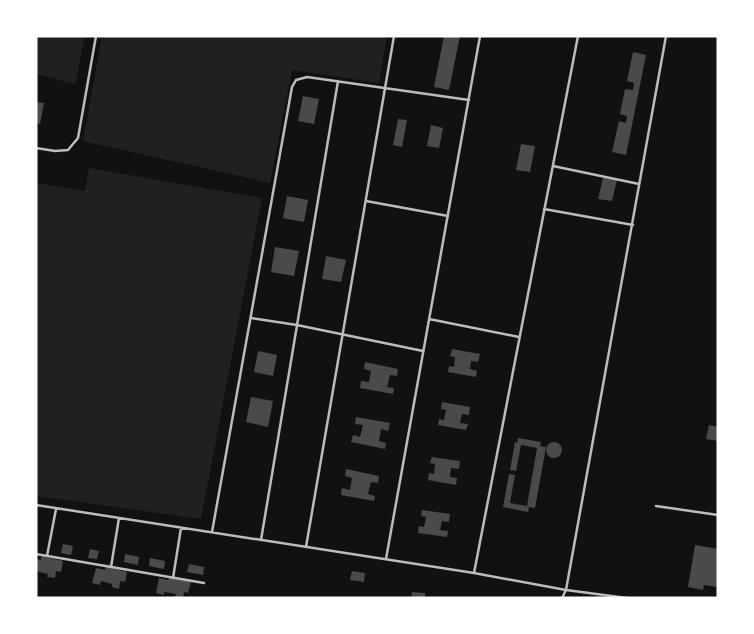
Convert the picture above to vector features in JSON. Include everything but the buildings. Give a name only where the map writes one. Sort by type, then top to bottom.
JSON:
[{"type":"lane","points":[[36,148],[55,152],[68,150],[78,138],[96,36]]},
{"type":"lane","points":[[306,547],[394,36]]},
{"type":"lane","points":[[386,559],[480,36]]},
{"type":"lane","points":[[474,573],[578,36]]},
{"type":"lane","points":[[562,598],[566,590],[666,36]]},
{"type":"lane","points":[[212,532],[292,86],[296,80],[307,77],[386,86],[469,100]]},
{"type":"lane","points":[[261,540],[338,81]]},
{"type":"lane","points":[[552,166],[640,184]]},
{"type":"lane","points":[[366,201],[448,216]]},
{"type":"lane","points":[[544,209],[632,225]]},
{"type":"lane","points":[[250,318],[297,325],[424,351]]},
{"type":"lane","points":[[429,319],[519,337]]},
{"type":"lane","points":[[36,506],[627,598]]},
{"type":"lane","points":[[656,506],[718,515]]},
{"type":"lane","points":[[47,556],[56,508]]},
{"type":"lane","points":[[111,568],[120,518]]},
{"type":"lane","points":[[173,578],[181,528]]},
{"type":"lane","points":[[36,554],[204,583]]},
{"type":"shaded area","points":[[36,36],[85,36],[75,84],[36,74]]},
{"type":"shaded area","points":[[102,36],[387,36],[379,83],[292,70],[270,183],[83,141]]},
{"type":"shaded area","points":[[89,168],[262,198],[201,519],[36,496],[36,183],[85,191]]}]
